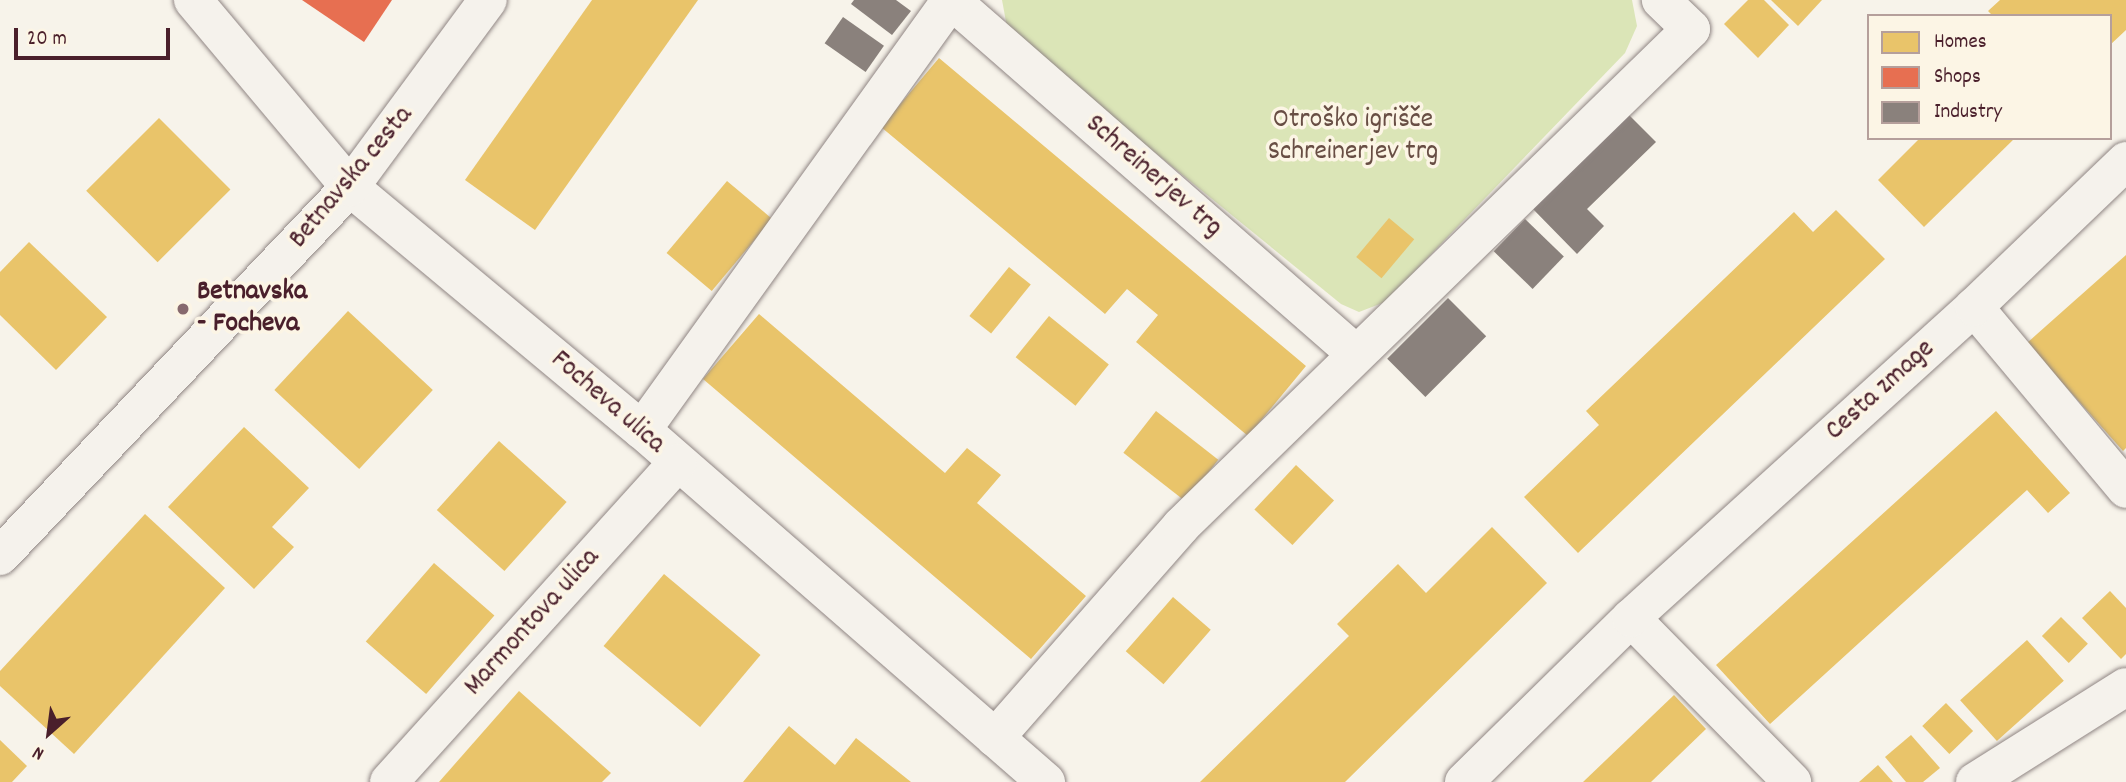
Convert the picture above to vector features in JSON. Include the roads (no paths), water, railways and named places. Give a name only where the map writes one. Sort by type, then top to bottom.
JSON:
[{"type":"street","name":"Focheva ulica","points":[[193,0],[350,187],[642,430],[1046,782]]},
{"type":"street","name":"Betnavska cesta","points":[[0,556],[350,187],[488,0]]},
{"type":"street","name":"Schreinerjev trg","points":[[642,430],[951,0],[1355,353]]},
{"type":"street","points":[[995,738],[1181,526],[1355,353],[1691,29],[1661,0]]},
{"type":"street","name":"Cesta zmage","points":[[1464,782],[1631,618],[1974,307],[2126,160]]},
{"type":"street","points":[[1974,307],[2126,489]]},
{"type":"street","name":"Marmontova ulica","points":[[389,782],[677,463]]},
{"type":"street","points":[[1631,618],[1792,782]]},
{"type":"street","points":[[1975,782],[2126,687]]},
{"type":"place","name":"Betnavska - Focheva","points":[[183,309]]},
{"type":"park label","name":"Otroško igrišče Schreinerjev trg","points":[[1353,137]]}]
